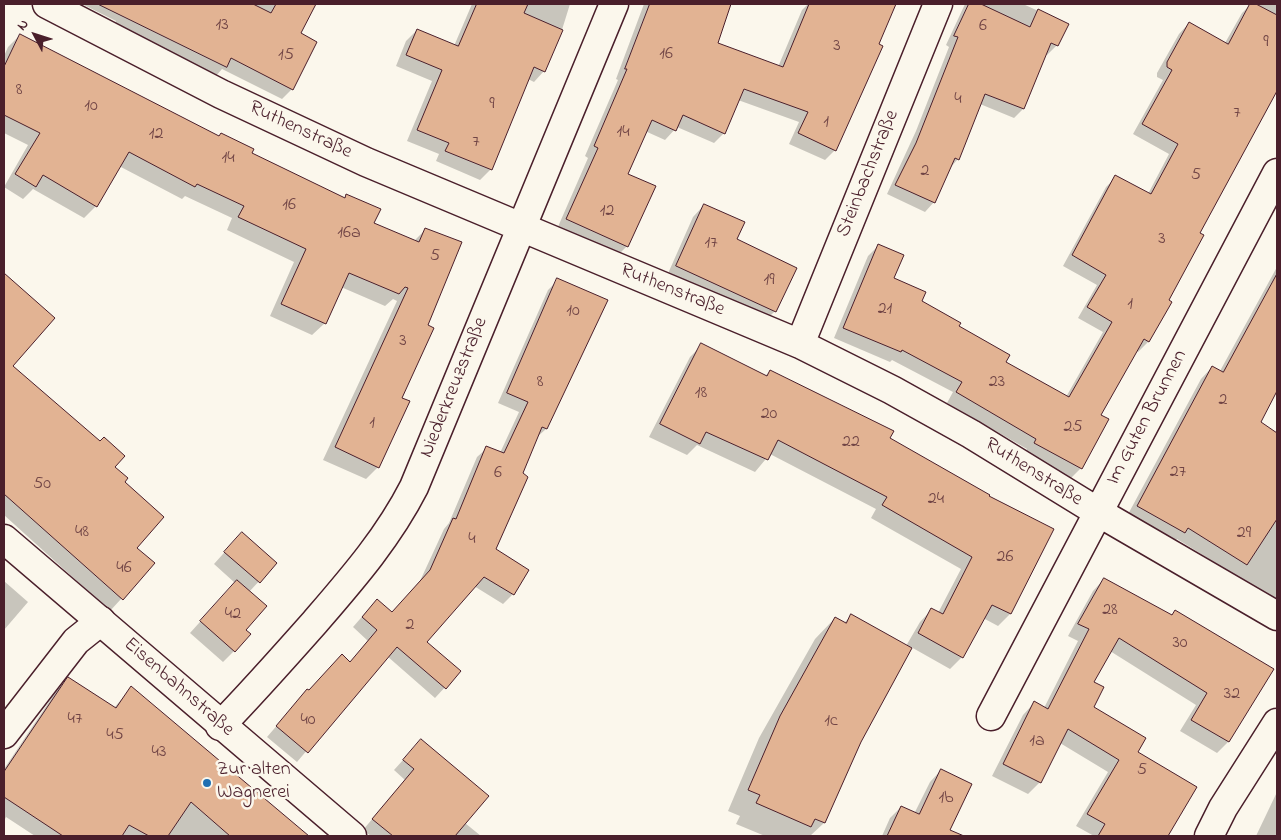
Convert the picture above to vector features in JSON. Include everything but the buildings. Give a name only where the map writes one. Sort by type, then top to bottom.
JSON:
[{"type":"street","name":"Ruthenstraße","points":[[47,4],[221,94],[366,162],[800,344],[892,390],[962,429],[1098,512],[1277,616]]},
{"type":"street","name":"Niederkreuzstraße","points":[[220,726],[355,576],[386,536],[400,514],[414,487],[614,4]]},
{"type":"street","name":"Steinbachstraße","points":[[800,344],[938,4]]},
{"type":"street","name":"Im Guten Brunnen","points":[[990,716],[1277,173]]},
{"type":"street","name":"Eisenbahnstraße","points":[[4,539],[220,726],[352,836]]},
{"type":"street","points":[[4,734],[76,641],[101,621]]},
{"type":"street","points":[[1209,836],[1223,808],[1277,723]]},
{"type":"place","name":"Zur alten Wagnerei","points":[[207,783]]}]
